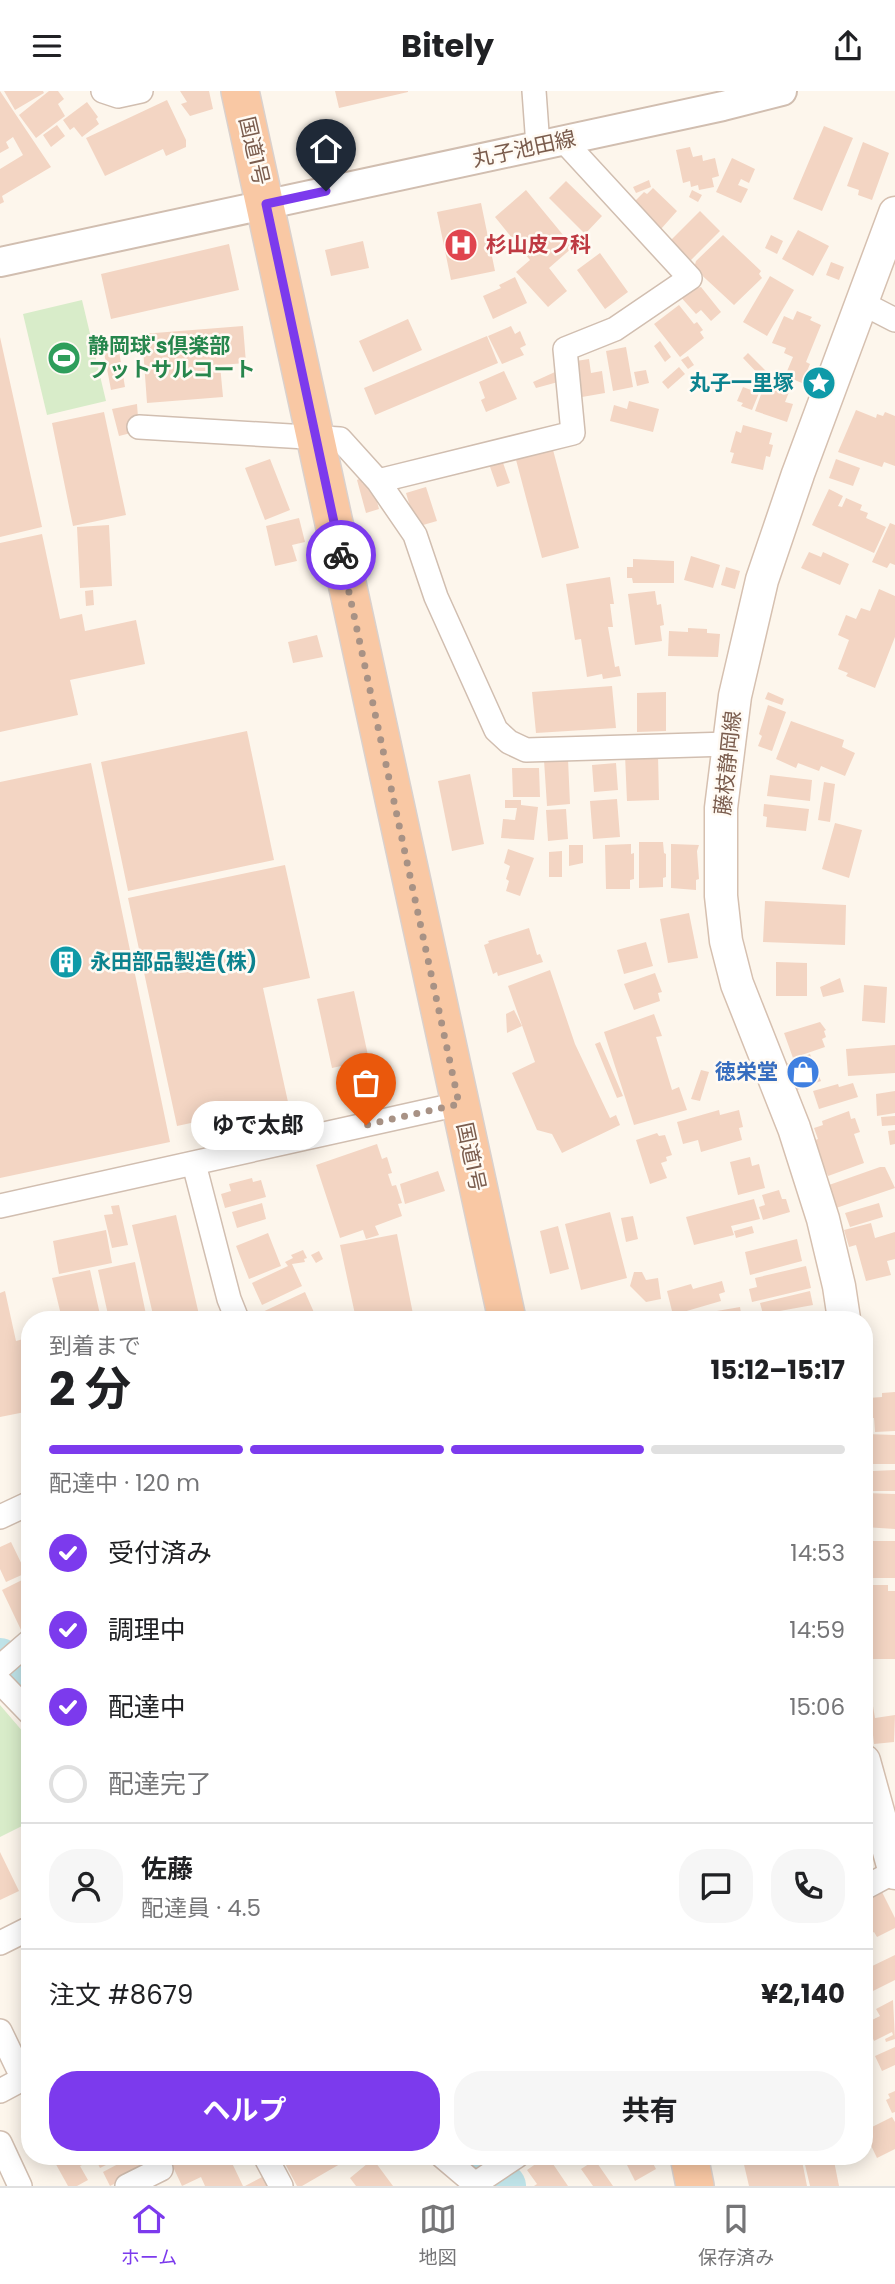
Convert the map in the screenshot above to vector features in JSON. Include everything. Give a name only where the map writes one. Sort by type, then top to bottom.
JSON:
[{"type":"highway","name":"国道1号","points":[[240,91],[505,1311]]},
{"type":"highway","points":[[690,2165],[695,2186]]},
{"type":"main road","name":"藤枝静岡線","points":[[843,1311],[823,1219],[794,1128],[737,984],[726,941],[721,896],[721,808],[735,696],[762,580],[798,474],[895,213]]},
{"type":"main road","points":[[873,1794],[895,1873]]},
{"type":"street","points":[[103,91],[118,96],[141,91]]},
{"type":"street","points":[[378,481],[573,433],[565,349],[615,329],[690,278],[550,143],[534,91]]},
{"type":"street","name":"丸子池田線","points":[[0,262],[550,143],[720,98],[782,91]]},
{"type":"street","points":[[862,303],[895,320]]},
{"type":"street","points":[[139,427],[340,439],[378,481],[415,535],[436,597],[496,730],[509,742],[526,750],[729,744]]},
{"type":"street","points":[[0,1206],[459,1104]]},
{"type":"street","points":[[194,1164],[234,1311]]},
{"type":"street","points":[[0,1517],[21,1507]]},
{"type":"street","points":[[0,1682],[21,1704]]},
{"type":"street","points":[[873,1884],[895,1873]]},
{"type":"street","points":[[0,1943],[21,1932]]},
{"type":"street","points":[[0,2031],[21,2067]]},
{"type":"street","points":[[0,2091],[21,2080]]},
{"type":"street","points":[[0,2143],[20,2186]]},
{"type":"street","points":[[127,2186],[161,2169],[159,2165]]},
{"type":"street","points":[[270,2165],[281,2186]]},
{"type":"street","points":[[466,2165],[489,2174]]},
{"type":"green space","name":"静岡球's倶楽部 フットサルコート","points":[[82,300],[106,401],[47,415],[23,314]]},
{"type":"green space","points":[[0,1705],[21,1730],[21,1826],[0,1837]]},
{"type":"building","points":[[0,91],[51,167],[2,196],[4,202],[0,204],[0,169],[23,155],[13,137],[6,142],[9,148],[0,153]]},
{"type":"building","points":[[4,91],[43,91],[44,93],[15,110]]},
{"type":"building","points":[[49,91],[58,91],[64,99],[58,104],[65,116],[36,138],[19,115]]},
{"type":"building","points":[[180,91],[209,91],[213,109],[190,116],[181,104],[187,102]]},
{"type":"building","points":[[335,91],[408,91],[408,92],[339,108]]},
{"type":"building","points":[[167,100],[186,140],[186,147],[166,156],[163,149],[105,176],[86,138]]},
{"type":"building","points":[[87,102],[98,117],[96,119],[99,124],[82,137],[74,127],[70,130],[63,120]]},
{"type":"building","points":[[57,125],[65,136],[51,147],[43,135]]},
{"type":"building","points":[[824,126],[853,138],[822,211],[793,199]]},
{"type":"building","points":[[863,142],[889,153],[872,200],[858,195],[859,190],[847,186]]},
{"type":"building","points":[[690,147],[693,157],[702,155],[703,161],[715,158],[719,176],[712,178],[714,187],[699,190],[698,185],[691,187],[690,181],[683,183],[676,150]]},
{"type":"building","points":[[732,158],[755,169],[749,183],[741,179],[738,185],[748,189],[741,203],[716,192]]},
{"type":"building","points":[[649,180],[651,187],[636,193],[633,187]]},
{"type":"building","points":[[566,181],[602,216],[585,234],[549,198]]},
{"type":"building","points":[[653,188],[677,211],[661,229],[634,202],[644,192],[647,194]]},
{"type":"building","points":[[526,190],[573,247],[549,268],[567,291],[548,307],[516,272],[530,260],[495,217]]},
{"type":"building","points":[[692,190],[702,195],[698,202],[689,197]]},
{"type":"building","points":[[481,203],[495,271],[451,280],[437,212]]},
{"type":"building","points":[[700,211],[720,231],[691,260],[671,240]]},
{"type":"building","points":[[798,230],[829,246],[813,276],[782,259]]},
{"type":"building","points":[[723,235],[761,271],[759,274],[762,278],[734,305],[694,268],[696,261]]},
{"type":"building","points":[[771,235],[783,241],[777,254],[765,248]]},
{"type":"building","points":[[363,241],[369,268],[331,276],[325,250]]},
{"type":"building","points":[[229,244],[239,290],[111,319],[101,274]]},
{"type":"building","points":[[600,253],[628,292],[605,309],[577,270]]},
{"type":"building","points":[[831,262],[844,267],[839,280],[826,275]]},
{"type":"building","points":[[770,276],[794,290],[767,336],[743,322]]},
{"type":"building","points":[[515,277],[527,303],[493,319],[483,296],[501,288],[499,285]]},
{"type":"building","points":[[701,287],[721,312],[711,321],[701,310],[696,314],[678,294]]},
{"type":"building","points":[[679,305],[694,324],[697,322],[703,330],[700,332],[704,338],[680,357],[654,324]]},
{"type":"building","points":[[797,311],[812,317],[810,320],[821,325],[806,362],[810,364],[802,383],[785,376],[793,357],[784,353],[786,348],[772,343],[784,316],[793,320]]},
{"type":"building","points":[[408,319],[422,350],[373,372],[359,341]]},
{"type":"building","points":[[243,326],[246,363],[220,365],[223,397],[147,403],[142,334]]},
{"type":"building","points":[[511,326],[515,334],[520,331],[526,345],[520,348],[524,355],[502,364],[488,336]]},
{"type":"building","points":[[487,336],[498,363],[375,415],[364,388]]},
{"type":"building","points":[[0,337],[42,527],[0,537]]},
{"type":"building","points":[[660,341],[671,357],[665,362],[654,346]]},
{"type":"building","points":[[118,345],[125,387],[111,390],[103,347]]},
{"type":"building","points":[[626,347],[633,387],[613,391],[606,351]]},
{"type":"building","points":[[748,353],[768,373],[763,379],[743,358]]},
{"type":"building","points":[[688,356],[694,365],[688,369],[681,360]]},
{"type":"building","points":[[589,359],[591,373],[602,371],[605,393],[582,397],[576,361]]},
{"type":"building","points":[[679,367],[685,374],[668,389],[662,382]]},
{"type":"building","points":[[646,370],[649,383],[637,386],[634,372]]},
{"type":"building","points":[[504,371],[517,399],[486,412],[481,400],[485,398],[479,382]]},
{"type":"building","points":[[555,372],[558,382],[536,388],[533,382]]},
{"type":"building","points":[[768,375],[779,379],[776,387],[789,392],[785,402],[793,404],[787,422],[755,411]]},
{"type":"building","points":[[743,387],[759,393],[752,410],[741,406],[743,403],[737,401]]},
{"type":"building","points":[[629,401],[659,409],[653,432],[610,421],[614,405],[627,409]]},
{"type":"building","points":[[137,404],[139,431],[119,436],[112,409]]},
{"type":"building","points":[[856,410],[876,418],[877,414],[883,416],[885,412],[895,416],[895,466],[884,462],[882,467],[838,452]]},
{"type":"building","points":[[104,412],[126,515],[73,526],[52,423]]},
{"type":"building","points":[[743,425],[772,433],[769,444],[773,445],[770,457],[766,456],[763,470],[731,463],[734,453],[730,452],[736,431],[741,433]]},
{"type":"building","points":[[552,446],[579,548],[542,558],[515,456]]},
{"type":"building","points":[[501,457],[510,483],[497,487],[488,461]]},
{"type":"building","points":[[270,459],[290,510],[265,520],[245,468]]},
{"type":"building","points":[[836,459],[860,468],[853,486],[829,478]]},
{"type":"building","points":[[361,478],[363,484],[366,482],[373,495],[375,494],[379,509],[366,513],[357,480]]},
{"type":"building","points":[[426,487],[437,521],[416,527],[406,493]]},
{"type":"building","points":[[829,489],[843,496],[838,506],[842,507],[846,498],[862,505],[860,510],[868,513],[866,518],[886,527],[874,553],[812,525]]},
{"type":"building","points":[[299,518],[305,542],[292,545],[297,561],[275,566],[266,526]]},
{"type":"building","points":[[890,523],[895,525],[895,565],[890,563],[887,568],[872,562]]},
{"type":"building","points":[[109,525],[112,586],[80,588],[77,527]]},
{"type":"building","points":[[42,534],[60,619],[82,614],[85,631],[136,620],[145,664],[70,680],[78,715],[0,732],[0,543]]},
{"type":"building","points":[[809,552],[821,557],[823,552],[849,564],[840,585],[801,568]]},
{"type":"building","points":[[691,556],[720,565],[713,588],[684,580]]},
{"type":"building","points":[[633,559],[674,561],[674,583],[633,583],[632,578],[627,578],[627,567],[633,567]]},
{"type":"building","points":[[726,567],[740,571],[735,589],[721,585]]},
{"type":"building","points":[[610,577],[614,604],[610,604],[613,627],[608,627],[615,667],[619,666],[621,676],[603,679],[602,674],[587,677],[581,639],[575,640],[566,584]]},
{"type":"building","points":[[879,589],[895,596],[895,637],[875,688],[846,676],[848,673],[838,669],[849,640],[838,635],[846,615],[856,619],[861,608],[870,611]]},
{"type":"building","points":[[93,590],[94,605],[86,606],[85,591]]},
{"type":"building","points":[[655,591],[657,605],[661,604],[664,625],[660,626],[662,641],[635,645],[628,594]]},
{"type":"building","points":[[688,628],[707,629],[707,633],[720,634],[718,657],[668,656],[669,631],[688,632]]},
{"type":"building","points":[[317,635],[323,657],[293,663],[288,642]]},
{"type":"building","points":[[612,686],[616,728],[536,733],[532,692]]},
{"type":"building","points":[[666,692],[666,731],[637,732],[637,693]]},
{"type":"building","points":[[768,692],[784,699],[782,705],[765,699]]},
{"type":"building","points":[[768,705],[786,712],[772,751],[758,746]]},
{"type":"building","points":[[791,721],[844,740],[842,747],[855,753],[845,776],[821,766],[819,771],[798,763],[796,768],[776,759]]},
{"type":"building","points":[[247,731],[274,860],[128,891],[101,762]]},
{"type":"building","points":[[658,754],[659,800],[627,801],[625,755]]},
{"type":"building","points":[[568,759],[570,804],[547,806],[544,760]]},
{"type":"building","name":"永田部品製造(株)","points":[[91,763],[170,1142],[0,1178],[0,782]]},
{"type":"building","points":[[616,763],[618,790],[594,792],[592,765]]},
{"type":"building","points":[[512,768],[539,768],[540,797],[513,797]]},
{"type":"building","points":[[470,774],[484,844],[452,851],[438,781]]},
{"type":"building","points":[[770,775],[812,780],[810,801],[767,796]]},
{"type":"building","points":[[824,782],[835,784],[830,822],[818,820]]},
{"type":"building","points":[[617,799],[620,837],[593,839],[590,801]]},
{"type":"building","points":[[505,800],[521,800],[521,805],[538,807],[534,840],[501,838],[503,819],[515,820],[517,808],[505,808]]},
{"type":"building","points":[[764,804],[809,809],[806,831],[766,827]]},
{"type":"building","points":[[566,809],[568,839],[548,841],[546,810]]},
{"type":"building","points":[[835,823],[862,830],[849,878],[822,869]]},
{"type":"building","points":[[639,842],[663,842],[666,877],[663,878],[663,887],[639,888]]},
{"type":"building","points":[[631,844],[631,854],[634,853],[634,879],[630,880],[630,889],[606,889],[605,845]]},
{"type":"building","points":[[671,844],[699,845],[699,879],[696,880],[696,890],[671,888]]},
{"type":"building","points":[[569,845],[583,845],[583,863],[569,866]]},
{"type":"building","points":[[508,849],[534,858],[520,896],[506,891],[510,866],[504,863]]},
{"type":"building","points":[[562,851],[562,877],[549,877],[549,852]]},
{"type":"building","points":[[285,865],[310,978],[263,988],[288,1102],[177,1126],[128,898]]},
{"type":"building","points":[[765,901],[846,905],[845,945],[763,942]]},
{"type":"building","points":[[689,913],[698,958],[668,963],[660,919]]},
{"type":"building","points":[[529,928],[537,955],[540,954],[543,962],[498,976],[497,972],[493,974],[484,945],[489,943],[488,941]]},
{"type":"building","points":[[646,942],[653,966],[624,974],[617,950]]},
{"type":"building","points":[[776,962],[807,963],[807,996],[776,996]]},
{"type":"building","points":[[550,970],[575,1044],[610,1118],[616,1115],[620,1125],[562,1153],[552,1134],[537,1130],[512,1073],[535,1062],[508,986]]},
{"type":"building","points":[[655,973],[662,992],[658,993],[660,1001],[634,1010],[624,984]]},
{"type":"building","points":[[840,978],[844,992],[823,997],[820,987]]},
{"type":"building","points":[[864,985],[887,987],[885,1023],[862,1021]]},
{"type":"building","points":[[354,991],[369,1060],[332,1068],[317,999]]},
{"type":"building","points":[[514,1010],[522,1026],[507,1033],[506,1014]]},
{"type":"building","points":[[654,1014],[662,1036],[656,1037],[672,1090],[679,1087],[687,1110],[634,1125],[604,1032]]},
{"type":"building","points":[[820,1022],[826,1030],[826,1037],[822,1039],[825,1047],[793,1058],[784,1033]]},
{"type":"building","points":[[600,1042],[623,1096],[617,1098],[595,1044]]},
{"type":"building","points":[[895,1045],[895,1073],[848,1076],[846,1049]]},
{"type":"building","points":[[810,1054],[821,1081],[797,1090],[786,1064]]},
{"type":"building","points":[[701,1070],[709,1072],[700,1101],[691,1099]]},
{"type":"building","points":[[853,1083],[858,1097],[819,1109],[813,1091]]},
{"type":"building","points":[[895,1091],[895,1113],[877,1116],[876,1094]]},
{"type":"building","points":[[719,1110],[720,1115],[739,1110],[743,1127],[739,1128],[742,1140],[701,1152],[698,1140],[683,1144],[677,1122]]},
{"type":"building","points":[[849,1111],[860,1132],[854,1134],[864,1163],[828,1176],[813,1141],[818,1139],[814,1128],[823,1125],[822,1121]]},
{"type":"building","points":[[895,1116],[895,1125],[882,1126],[881,1117]]},
{"type":"building","points":[[895,1130],[895,1144],[890,1145],[888,1131]]},
{"type":"building","points":[[657,1133],[659,1136],[665,1135],[672,1155],[661,1163],[667,1178],[650,1184],[636,1140]]},
{"type":"building","points":[[377,1144],[382,1159],[387,1157],[392,1173],[388,1174],[392,1186],[396,1185],[402,1203],[398,1204],[402,1216],[375,1226],[379,1235],[366,1239],[363,1230],[340,1238],[316,1165]]},
{"type":"building","points":[[750,1157],[752,1166],[759,1164],[765,1188],[738,1195],[730,1162]]},
{"type":"building","points":[[885,1167],[895,1188],[836,1208],[829,1185]]},
{"type":"building","points":[[438,1171],[445,1191],[405,1204],[400,1184]]},
{"type":"building","points":[[252,1178],[253,1182],[261,1180],[266,1197],[225,1208],[221,1194],[231,1191],[229,1184]]},
{"type":"building","points":[[779,1190],[782,1199],[786,1199],[790,1212],[763,1220],[759,1207],[765,1205],[762,1195]]},
{"type":"building","points":[[754,1199],[760,1219],[731,1226],[734,1235],[694,1245],[686,1217]]},
{"type":"building","points":[[262,1203],[266,1219],[237,1228],[232,1212]]},
{"type":"building","points":[[879,1203],[883,1217],[850,1227],[845,1213]]},
{"type":"building","points":[[119,1205],[128,1245],[112,1248],[104,1215],[113,1214],[111,1206]]},
{"type":"building","points":[[610,1212],[627,1278],[581,1290],[565,1224]]},
{"type":"building","points":[[176,1215],[198,1311],[152,1311],[132,1225]]},
{"type":"building","points":[[633,1216],[638,1239],[626,1242],[621,1218]]},
{"type":"building","points":[[871,1223],[875,1238],[895,1232],[895,1259],[887,1261],[891,1275],[866,1281],[856,1245],[849,1247],[844,1230]]},
{"type":"building","points":[[558,1226],[569,1269],[550,1274],[540,1231]]},
{"type":"building","points":[[752,1226],[754,1233],[736,1238],[734,1231]]},
{"type":"building","points":[[106,1230],[112,1263],[59,1274],[53,1241]]},
{"type":"building","points":[[268,1233],[281,1266],[249,1279],[236,1246]]},
{"type":"building","points":[[397,1234],[412,1311],[354,1311],[340,1245]]},
{"type":"building","points":[[797,1239],[802,1261],[750,1275],[745,1252]]},
{"type":"building","points":[[303,1250],[307,1258],[304,1259],[305,1262],[292,1264],[302,1286],[262,1305],[252,1283],[288,1266],[285,1262],[293,1258],[291,1255]]},
{"type":"building","points":[[319,1251],[323,1259],[316,1263],[311,1255]]},
{"type":"building","points":[[135,1262],[145,1311],[107,1311],[98,1270]]},
{"type":"building","points":[[806,1266],[811,1288],[752,1302],[749,1289],[757,1287],[755,1278]]},
{"type":"building","points":[[90,1270],[99,1311],[60,1311],[52,1278]]},
{"type":"building","points":[[634,1272],[642,1272],[646,1280],[658,1278],[661,1299],[646,1302],[630,1286]]},
{"type":"building","points":[[722,1281],[725,1292],[719,1294],[721,1301],[687,1311],[672,1311],[667,1291],[691,1284],[693,1289]]},
{"type":"building","points":[[5,1291],[16,1341],[21,1340],[21,1413],[0,1417],[0,1293]]},
{"type":"building","points":[[810,1291],[813,1305],[762,1311],[760,1303]]},
{"type":"building","points":[[305,1292],[313,1311],[265,1311]]},
{"type":"building","points":[[740,1307],[741,1311],[717,1311]]},
{"type":"building","points":[[895,1392],[895,1431],[875,1432],[873,1398],[882,1397],[882,1393]]},
{"type":"building","points":[[873,1434],[895,1435],[895,1464],[873,1464]]},
{"type":"building","points":[[895,1470],[895,1491],[873,1491],[873,1471]]},
{"type":"building","points":[[873,1493],[895,1494],[895,1529],[873,1528]]},
{"type":"building","points":[[873,1541],[895,1541],[895,1578],[873,1578]]},
{"type":"building","points":[[11,1542],[21,1563],[21,1575],[6,1582],[0,1569],[0,1547]]},
{"type":"building","points":[[21,1580],[21,1630],[2,1590]]},
{"type":"building","points":[[873,1585],[888,1585],[888,1591],[895,1591],[895,1659],[873,1659]]},
{"type":"building","points":[[873,1706],[875,1718],[895,1715],[894,1742],[874,1744]]},
{"type":"building","points":[[0,1852],[19,1891],[0,1900]]},
{"type":"building","points":[[881,1890],[895,1918],[895,1928],[877,1937],[873,1932],[873,1894]]},
{"type":"building","points":[[895,1955],[895,1980],[873,1991],[873,1966]]},
{"type":"building","points":[[893,2000],[895,2039],[886,2042],[885,2039],[893,2035],[892,2032],[874,2041],[873,2020],[880,2016],[876,2009]]},
{"type":"building","points":[[895,2047],[895,2065],[882,2071],[875,2056]]},
{"type":"building","points":[[895,2091],[895,2112],[892,2113],[886,2100],[890,2098],[888,2094]]},
{"type":"building","points":[[892,2117],[895,2122],[895,2149],[877,2158],[873,2150],[873,2126]]},
{"type":"building","points":[[56,2165],[82,2165],[80,2166],[88,2180],[77,2186],[68,2186]]},
{"type":"building","points":[[116,2165],[140,2165],[142,2170],[110,2186],[103,2172]]},
{"type":"building","points":[[172,2165],[233,2165],[243,2186],[205,2186],[201,2177],[182,2186]]},
{"type":"building","points":[[286,2165],[338,2165],[302,2186],[297,2186]]},
{"type":"building","points":[[366,2165],[377,2165],[393,2186],[356,2186],[350,2178]]},
{"type":"building","points":[[534,2165],[553,2165],[568,2186],[534,2186],[537,2184],[527,2170]]},
{"type":"building","points":[[587,2165],[598,2165],[613,2186],[593,2186],[581,2169]]},
{"type":"building","points":[[627,2165],[654,2165],[656,2169],[635,2181]]},
{"type":"building","points":[[744,2165],[803,2165],[807,2186],[749,2186]]},
{"type":"building","points":[[805,2165],[835,2165],[839,2186],[810,2186]]},
{"type":"building","points":[[264,2176],[269,2186],[245,2186]]},
{"type":"waterway","points":[[0,1660],[21,1682]]},
{"type":"waterway","points":[[479,2165],[504,2186]]},
{"type":"way so far","points":[[341,555],[459,1104],[366,1125]]},
{"type":"place","name":"杉山皮フ科","points":[[461,245]]},
{"type":"place","name":"静岡球's倶楽部 フットサルコート","points":[[64,358]]},
{"type":"place","name":"丸子一里塚","points":[[819,383]]},
{"type":"place","name":"永田部品製造(株)","points":[[66,962]]},
{"type":"place","name":"徳栄堂","points":[[803,1072]]},
{"type":"place","name":"ゆで太郎","points":[[366,1125]]},
{"type":"route","points":[[326,191],[266,204],[341,555]]}]
